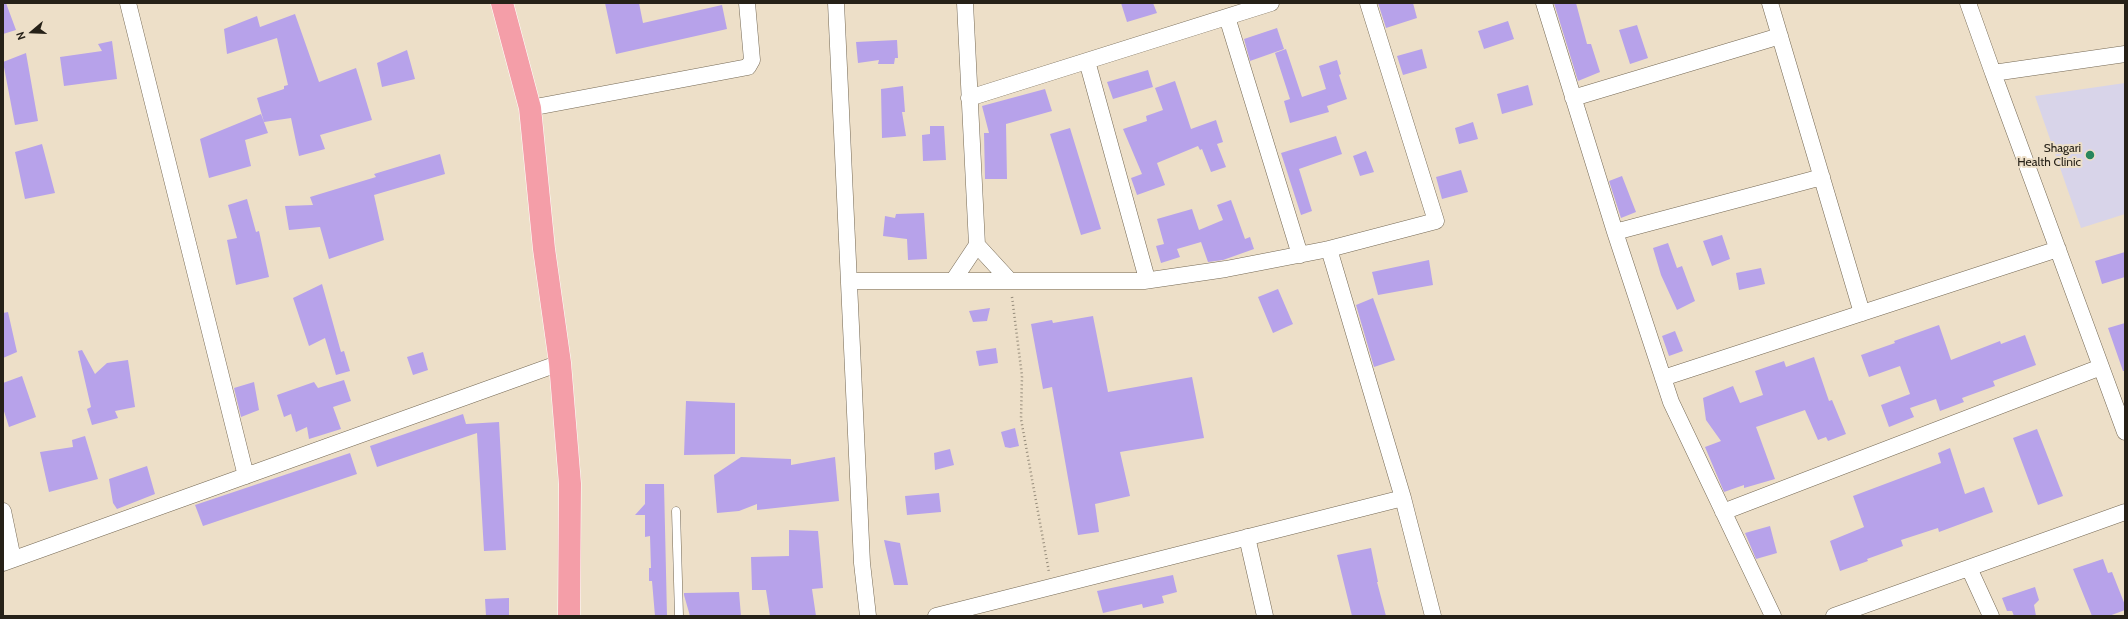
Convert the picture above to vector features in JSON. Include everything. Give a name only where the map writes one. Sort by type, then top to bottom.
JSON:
[{"type":"main road","points":[[502,3],[530,108],[544,249],[560,363],[570,484],[569,616]]},
{"type":"street","points":[[128,3],[246,476]]},
{"type":"street","points":[[530,108],[748,67],[752,60],[747,3]]},
{"type":"street","points":[[836,3],[862,563],[868,616]]},
{"type":"street","points":[[953,281],[977,245],[965,3]]},
{"type":"street","points":[[969,98],[1271,3]]},
{"type":"street","points":[[849,281],[1144,281],[1147,279],[1226,269],[1300,255],[1329,249],[1436,221],[1368,3]]},
{"type":"street","points":[[1544,3],[1614,232],[1671,402],[1773,616]]},
{"type":"street","points":[[1770,3],[1862,313]]},
{"type":"street","points":[[1968,3],[2125,432]]},
{"type":"street","points":[[1227,17],[1300,255]]},
{"type":"street","points":[[1573,98],[1780,36]]},
{"type":"street","points":[[1993,73],[2125,54]]},
{"type":"street","points":[[1087,62],[1147,279]]},
{"type":"street","points":[[1614,232],[1822,177]]},
{"type":"street","points":[[977,245],[1010,281]]},
{"type":"street","points":[[1329,249],[1403,498],[1433,616]]},
{"type":"street","points":[[1664,378],[2058,249]]},
{"type":"street","points":[[3,510],[8,561],[560,363]]},
{"type":"street","points":[[1723,512],[2101,367]]},
{"type":"street","points":[[936,616],[1403,498]]},
{"type":"street","points":[[1834,616],[2125,512]]},
{"type":"street","points":[[1247,538],[1265,616]]},
{"type":"street","points":[[1969,568],[1991,616]]},
{"type":"lane","points":[[676,511],[679,616]]},
{"type":"path","points":[[1010,281],[1022,376],[1021,418],[1051,587]]},
{"type":"shaded area","name":"Shagari Health Clinic","points":[[2125,83],[2125,214],[2081,228],[2035,96]]},
{"type":"building","points":[[3,3],[6,3],[16,30],[3,34]]},
{"type":"building","points":[[605,3],[639,3],[643,23],[722,5],[727,29],[616,54]]},
{"type":"building","points":[[1121,3],[1153,3],[1157,13],[1127,22]]},
{"type":"building","points":[[1378,3],[1413,3],[1417,18],[1386,28]]},
{"type":"building","points":[[1554,3],[1576,3],[1587,44],[1591,44],[1600,72],[1578,81]]},
{"type":"building","points":[[295,14],[319,82],[356,68],[372,120],[320,135],[325,149],[299,156],[291,118],[264,122],[257,98],[284,89],[284,86],[288,85],[277,38],[227,54],[224,29],[257,16],[260,27]]},
{"type":"building","points":[[1508,21],[1514,39],[1484,49],[1478,31]]},
{"type":"building","points":[[1637,25],[1648,58],[1630,64],[1619,30]]},
{"type":"building","points":[[1277,28],[1284,49],[1250,61],[1244,39]]},
{"type":"building","points":[[897,40],[898,58],[895,58],[894,64],[878,64],[879,60],[858,63],[856,42]]},
{"type":"building","points":[[112,41],[117,79],[64,86],[60,57],[102,51],[98,44]]},
{"type":"building","points":[[1286,49],[1302,97],[1326,89],[1319,66],[1337,60],[1341,74],[1339,75],[1347,99],[1327,106],[1329,112],[1290,123],[1284,101],[1290,99],[1275,53]]},
{"type":"building","points":[[1422,49],[1427,68],[1403,75],[1397,56]]},
{"type":"building","points":[[407,50],[415,79],[382,87],[377,63]]},
{"type":"building","points":[[26,53],[38,121],[15,125],[3,62]]},
{"type":"building","points":[[1148,70],[1153,87],[1113,99],[1107,82]]},
{"type":"building","points":[[1175,81],[1191,129],[1216,120],[1223,142],[1217,144],[1226,167],[1211,172],[1202,149],[1200,150],[1198,146],[1157,163],[1165,185],[1137,195],[1131,178],[1142,174],[1123,129],[1147,121],[1146,116],[1163,110],[1155,88]]},
{"type":"building","points":[[1528,85],[1533,105],[1502,114],[1497,94]]},
{"type":"building","points":[[903,86],[905,112],[902,112],[906,136],[882,138],[881,89]]},
{"type":"building","points":[[1045,89],[1052,111],[1006,124],[1007,179],[985,179],[984,133],[989,133],[982,106]]},
{"type":"building","points":[[261,114],[268,133],[245,140],[251,166],[209,178],[200,139]]},
{"type":"building","points":[[1473,122],[1478,139],[1459,144],[1455,128]]},
{"type":"building","points":[[930,126],[944,126],[946,160],[923,161],[922,135],[930,134]]},
{"type":"building","points":[[1070,128],[1101,229],[1081,235],[1050,134]]},
{"type":"building","points":[[1336,136],[1342,154],[1299,169],[1312,211],[1301,215],[1281,153]]},
{"type":"building","points":[[42,144],[55,193],[25,199],[15,152]]},
{"type":"building","points":[[1366,151],[1374,172],[1360,176],[1353,156]]},
{"type":"building","points":[[440,154],[445,174],[374,195],[384,240],[329,259],[320,227],[289,230],[285,206],[313,205],[310,197],[376,177],[374,174]]},
{"type":"building","points":[[1461,170],[1468,192],[1442,199],[1436,177]]},
{"type":"building","points":[[1622,176],[1636,212],[1621,218],[1609,181]]},
{"type":"building","points":[[247,199],[256,232],[259,231],[269,277],[236,285],[227,240],[237,238],[228,205]]},
{"type":"building","points":[[1231,200],[1245,239],[1250,237],[1254,249],[1223,260],[1208,262],[1201,242],[1177,249],[1180,257],[1161,263],[1156,246],[1164,244],[1157,219],[1192,209],[1199,230],[1223,220],[1217,205]]},
{"type":"building","points":[[924,213],[927,259],[908,260],[907,239],[883,236],[885,216],[895,218],[896,214]]},
{"type":"building","points":[[1722,235],[1730,259],[1712,266],[1703,241]]},
{"type":"building","points":[[1668,243],[1677,268],[1682,266],[1695,301],[1677,310],[1661,275],[1653,248]]},
{"type":"building","points":[[2125,252],[2125,277],[2102,284],[2095,261]]},
{"type":"building","points":[[1429,260],[1433,285],[1378,295],[1372,272]]},
{"type":"building","points":[[1761,268],[1765,284],[1739,290],[1736,273]]},
{"type":"building","points":[[322,284],[341,352],[344,351],[350,371],[336,375],[325,338],[309,346],[293,298]]},
{"type":"building","points":[[1278,289],[1293,324],[1273,333],[1258,297]]},
{"type":"building","points":[[1373,298],[1395,360],[1374,367],[1356,305]]},
{"type":"building","points":[[990,308],[987,321],[973,322],[969,311]]},
{"type":"building","points":[[8,312],[17,352],[3,358],[3,313]]},
{"type":"building","points":[[1093,316],[1108,392],[1192,377],[1204,438],[1120,452],[1130,496],[1095,504],[1099,532],[1078,535],[1052,387],[1043,389],[1031,324],[1052,320],[1053,323]]},
{"type":"building","points":[[2125,323],[2125,371],[2123,371],[2108,328]]},
{"type":"building","points":[[1939,325],[1951,360],[2000,341],[2001,344],[2025,335],[2036,365],[1993,381],[1995,386],[1962,398],[1964,402],[1940,411],[1936,399],[1910,408],[1914,417],[1889,427],[1881,405],[1910,394],[1900,366],[1869,377],[1861,355],[1895,343],[1894,341]]},
{"type":"building","points":[[1675,331],[1683,351],[1669,356],[1662,336]]},
{"type":"building","points":[[996,348],[998,363],[979,366],[976,351]]},
{"type":"building","points":[[82,350],[95,374],[107,363],[128,360],[135,407],[115,411],[118,418],[92,425],[87,409],[91,407],[78,351]]},
{"type":"building","points":[[423,352],[428,370],[413,375],[407,357]]},
{"type":"building","points":[[1814,357],[1829,401],[1832,400],[1846,434],[1828,441],[1826,437],[1818,440],[1805,410],[1756,427],[1775,479],[1744,488],[1744,485],[1724,492],[1705,447],[1721,441],[1706,420],[1703,398],[1733,386],[1740,403],[1763,395],[1755,371],[1784,361],[1786,367]]},
{"type":"building","points":[[22,376],[36,417],[9,427],[3,408],[3,383]]},
{"type":"building","points":[[344,380],[351,401],[333,407],[341,429],[309,439],[307,427],[296,432],[291,414],[284,417],[277,395],[314,382],[318,388]]},
{"type":"building","points":[[254,382],[259,410],[241,417],[234,388]]},
{"type":"building","points":[[686,401],[735,403],[735,454],[684,455]]},
{"type":"building","points":[[463,414],[466,424],[499,422],[506,550],[484,551],[477,433],[377,467],[370,446]]},
{"type":"building","points":[[1015,428],[1019,446],[1010,448],[1005,447],[1001,432]]},
{"type":"building","points":[[2037,429],[2063,496],[2038,505],[2013,438]]},
{"type":"building","points":[[85,436],[98,479],[49,492],[40,452],[73,447],[72,440]]},
{"type":"building","points":[[1950,448],[1965,494],[1984,487],[1993,512],[1939,532],[1938,528],[1901,540],[1903,546],[1840,571],[1830,541],[1864,527],[1853,496],[1941,463],[1938,453]]},
{"type":"building","points":[[950,449],[954,465],[935,470],[934,453]]},
{"type":"building","points":[[350,453],[357,474],[203,526],[195,505]]},
{"type":"building","points":[[741,457],[791,459],[791,465],[835,457],[839,501],[757,510],[757,504],[739,511],[717,513],[714,475]]},
{"type":"building","points":[[147,466],[155,494],[117,509],[113,503],[109,479]]},
{"type":"building","points":[[645,484],[664,484],[667,616],[655,616],[652,581],[649,581],[649,568],[651,568],[650,536],[645,537],[645,515],[635,515],[645,504]]},
{"type":"building","points":[[939,493],[941,512],[907,515],[905,496]]},
{"type":"building","points":[[1770,526],[1777,553],[1756,559],[1745,533]]},
{"type":"building","points":[[789,530],[818,531],[823,588],[812,589],[816,616],[770,616],[766,590],[752,590],[751,557],[789,556]]},
{"type":"building","points":[[884,540],[900,543],[908,585],[894,585]]},
{"type":"building","points":[[1371,548],[1377,582],[1386,616],[1352,616],[1337,555]]},
{"type":"building","points":[[2103,559],[2108,573],[2112,572],[2125,605],[2125,610],[2109,616],[2092,616],[2073,569]]},
{"type":"building","points":[[1173,575],[1177,592],[1162,596],[1164,603],[1143,608],[1142,604],[1103,613],[1097,591]]},
{"type":"building","points":[[2035,587],[2039,600],[2034,605],[2036,616],[2014,616],[2012,611],[2007,611],[2002,598]]},
{"type":"building","points":[[739,592],[741,616],[690,616],[684,595],[684,593]]},
{"type":"building","points":[[509,598],[509,616],[486,616],[485,599]]},
{"type":"place","name":"Shagari Health Clinic","points":[[2090,155]]}]
